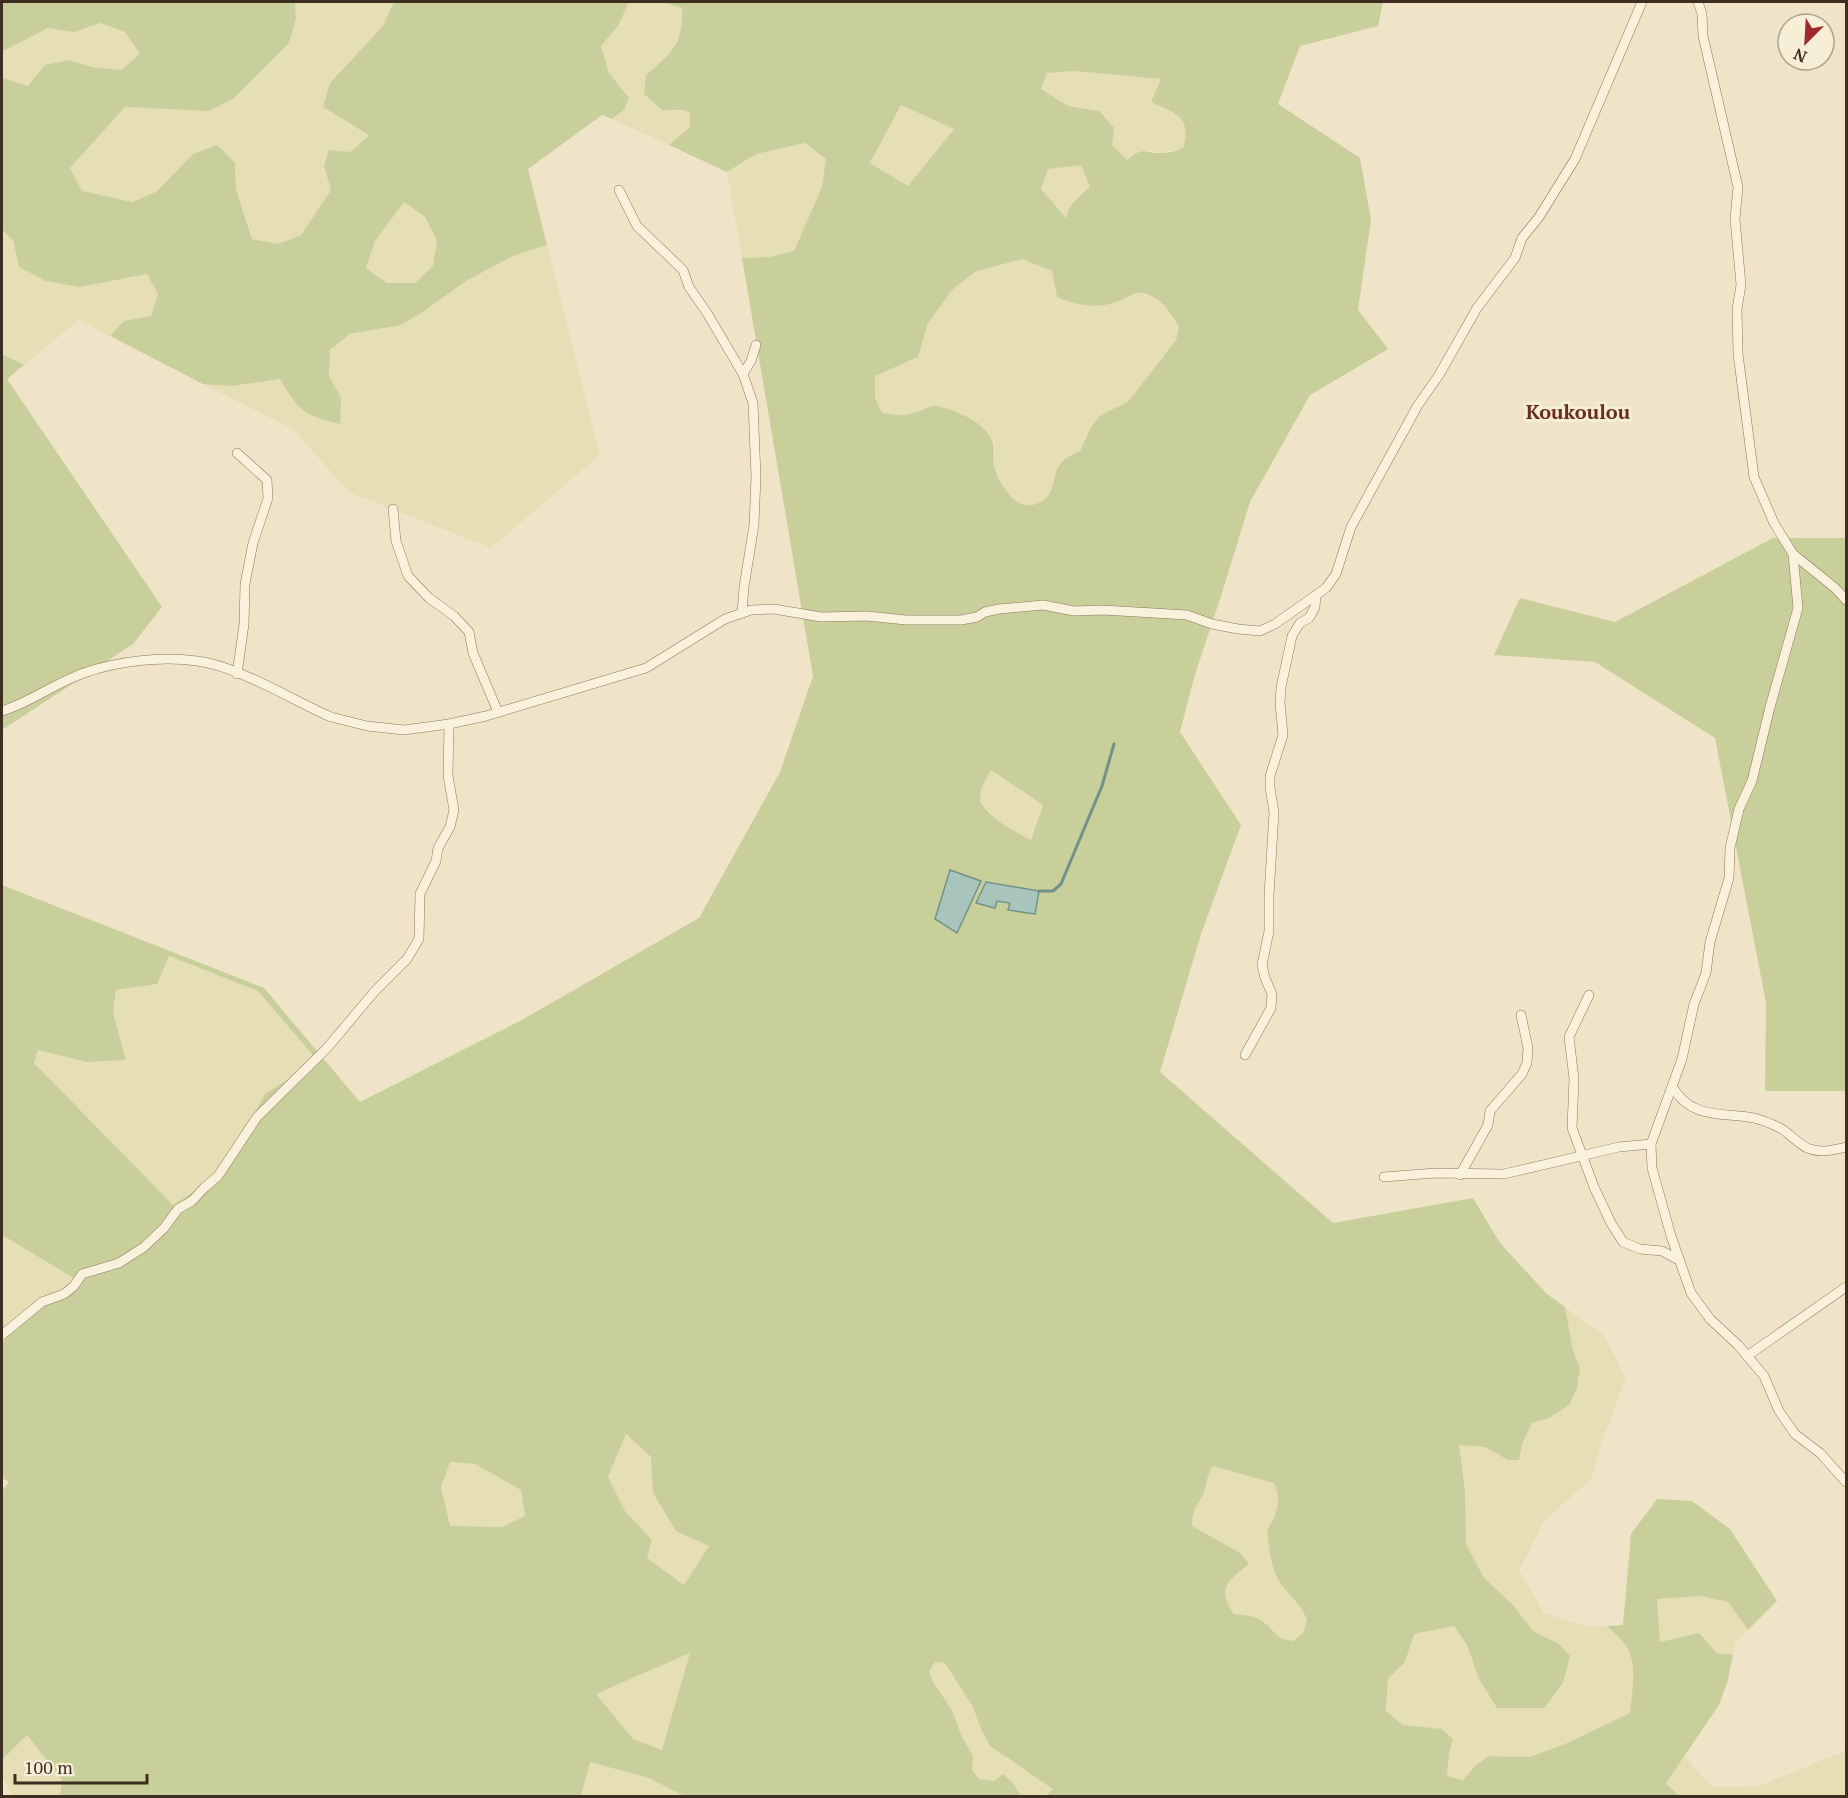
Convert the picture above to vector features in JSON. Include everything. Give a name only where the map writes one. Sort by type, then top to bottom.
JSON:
[{"type":"street","points":[[2,711],[16,707],[65,681],[109,665],[146,661],[197,661],[237,674],[323,714],[348,722],[404,730],[449,724],[498,712],[646,668],[724,619],[751,610],[774,609],[821,617],[867,616],[906,620],[961,620],[999,609],[1043,605],[1074,610],[1187,615],[1212,624],[1260,631],[1275,624],[1326,588],[1336,574],[1350,527],[1418,405],[1439,375],[1477,308],[1515,258],[1522,238],[1539,217],[1575,159],[1642,2]]},
{"type":"street","points":[[1698,2],[1702,14],[1703,36],[1738,187],[1735,219],[1741,285],[1737,309],[1738,354],[1754,477],[1774,523],[1793,554],[1835,588],[1846,600]]},
{"type":"street","points":[[618,190],[637,226],[683,270],[689,287],[743,374],[753,403],[756,477],[754,525],[742,613]]},
{"type":"street","points":[[743,374],[751,361],[756,345]]},
{"type":"street","points":[[237,453],[267,480],[268,498],[253,543],[245,584],[244,624],[237,674]]},
{"type":"street","points":[[393,510],[396,541],[408,576],[429,598],[454,616],[469,632],[473,653],[498,712]]},
{"type":"street","points":[[1793,554],[1798,608],[1752,781],[1739,808],[1730,848],[1730,878],[1710,942],[1706,973],[1694,1004],[1682,1059],[1651,1144],[1652,1168],[1691,1293],[1710,1319],[1764,1376],[1779,1411],[1795,1434],[1820,1453],[1846,1482]]},
{"type":"street","points":[[1245,1055],[1271,1008],[1272,994],[1262,965],[1269,931],[1274,812],[1270,776],[1283,735],[1281,687],[1292,636],[1300,623],[1309,618],[1315,607],[1316,595]]},
{"type":"street","points":[[2,1335],[42,1302],[74,1286],[82,1274],[119,1263],[144,1247],[164,1228],[178,1209],[192,1201],[218,1176],[257,1117],[327,1048],[375,991],[407,959],[419,939],[420,894],[436,861],[438,848],[450,827],[454,810],[448,776],[449,724]]},
{"type":"street","points":[[1589,995],[1569,1037],[1574,1079],[1572,1128],[1611,1223],[1623,1242],[1640,1249],[1662,1251],[1679,1260]]},
{"type":"street","points":[[1460,1175],[1488,1125],[1490,1110],[1522,1074],[1527,1063],[1528,1048],[1521,1015]]},
{"type":"street","points":[[1672,1086],[1678,1096],[1692,1107],[1718,1115],[1755,1118],[1781,1129],[1808,1149],[1827,1152],[1846,1147]]},
{"type":"street","points":[[1384,1177],[1435,1173],[1504,1174],[1619,1147],[1651,1144]]},
{"type":"street","points":[[1747,1356],[1846,1287]]},
{"type":"shaded area","points":[[295,2],[394,2],[383,26],[330,83],[323,107],[369,135],[351,152],[324,166],[331,190],[301,235],[278,244],[253,239],[236,189],[235,163],[193,154],[156,192],[132,202],[81,191],[70,168],[125,107],[209,111],[296,19]]},
{"type":"shaded area","points":[[628,2],[661,2],[682,8],[683,26],[670,55],[646,75],[662,110],[690,111],[690,127],[669,145],[612,119],[624,110],[629,98],[609,73],[601,46],[618,26]]},
{"type":"shaded area","points":[[100,23],[125,32],[140,54],[121,70],[92,67],[69,60],[29,86],[3,78],[3,51],[48,28],[75,32]]},
{"type":"shaded area","points":[[1075,71],[1162,79],[1176,112],[1185,123],[1186,136],[1183,148],[1163,153],[1150,150],[1127,160],[1111,145],[1099,111],[1068,106],[1041,89],[1047,73]]},
{"type":"shaded area","points":[[901,105],[954,129],[908,186],[870,163]]},
{"type":"shaded area","points":[[805,143],[827,159],[822,187],[794,251],[770,257],[742,258],[727,172],[756,154]]},
{"type":"shaded area","points":[[1082,164],[1091,188],[1079,195],[1066,218],[1041,189],[1048,169]]},
{"type":"shaded area","points":[[404,201],[425,217],[437,241],[433,266],[415,283],[387,283],[366,268],[375,241]]},
{"type":"shaded area","points":[[2,230],[13,240],[19,267],[121,278],[147,274],[158,294],[151,316],[124,321],[110,336],[79,320],[24,365],[8,358],[2,354]]},
{"type":"shaded area","points":[[547,245],[600,455],[491,548],[349,492],[293,429],[203,384],[231,386],[281,379],[294,403],[341,398],[329,376],[330,351],[350,334],[401,325],[466,281],[513,256]]},
{"type":"shaded area","points":[[1022,259],[1052,271],[1057,297],[1114,303],[1138,293],[1151,296],[1173,315],[1179,327],[1176,340],[1135,393],[1127,402],[1101,416],[1091,427],[1080,451],[1068,456],[1059,465],[1052,491],[1044,501],[1032,506],[1019,504],[1004,488],[994,466],[995,443],[935,406],[908,415],[882,414],[875,398],[875,376],[918,357],[928,323],[953,289],[975,272]]},
{"type":"shaded area","points":[[991,770],[1043,804],[1031,840],[1001,824],[980,802],[981,789]]},
{"type":"shaded area","points":[[169,956],[258,991],[317,1060],[223,1173],[173,1205],[34,1063],[38,1050],[87,1062],[126,1060],[113,1012],[116,990],[157,984]]},
{"type":"shaded area","points":[[2,1235],[83,1283],[38,1304],[2,1343]]},
{"type":"shaded area","points":[[1565,1307],[1603,1335],[1626,1378],[1604,1435],[1591,1479],[1545,1520],[1519,1570],[1544,1613],[1586,1626],[1607,1626],[1626,1646],[1631,1657],[1633,1684],[1630,1713],[1565,1744],[1530,1757],[1489,1756],[1475,1766],[1463,1780],[1446,1776],[1453,1739],[1442,1729],[1403,1725],[1386,1711],[1388,1679],[1405,1662],[1414,1634],[1454,1626],[1467,1645],[1479,1679],[1497,1708],[1518,1708],[1558,1643],[1534,1632],[1513,1605],[1484,1578],[1466,1544],[1465,1490],[1459,1445],[1485,1447],[1508,1460],[1522,1444],[1532,1423],[1549,1418],[1580,1368],[1573,1350]]},
{"type":"shaded area","points":[[626,1434],[651,1457],[653,1493],[709,1546],[684,1585],[647,1558],[651,1540],[625,1511],[608,1477]]},
{"type":"shaded area","points":[[450,1462],[475,1464],[521,1490],[525,1516],[502,1527],[449,1526],[441,1487]]},
{"type":"shaded area","points":[[1212,1466],[1274,1482],[1280,1494],[1274,1519],[1267,1530],[1277,1578],[1302,1608],[1307,1620],[1303,1633],[1293,1641],[1280,1639],[1261,1620],[1248,1615],[1234,1614],[1226,1604],[1224,1591],[1230,1580],[1249,1564],[1191,1526],[1192,1513],[1205,1489],[1206,1477]]},
{"type":"shaded area","points":[[1701,1596],[1729,1602],[1748,1630],[1735,1643],[1733,1654],[1718,1654],[1699,1633],[1660,1642],[1657,1599]]},
{"type":"shaded area","points":[[691,1653],[662,1750],[633,1739],[596,1694]]},
{"type":"shaded area","points":[[935,1662],[945,1663],[973,1707],[981,1729],[1006,1758],[1044,1781],[1054,1790],[1046,1796],[1021,1796],[1013,1783],[979,1779],[972,1770],[973,1756],[961,1735],[952,1710],[933,1682],[929,1671]]},
{"type":"shaded area","points":[[27,1735],[62,1780],[60,1796],[12,1796],[2,1776],[2,1760]]},
{"type":"shaded area","points":[[1845,1751],[1846,1796],[1679,1796],[1666,1783],[1684,1756],[1712,1787],[1759,1786]]},
{"type":"shaded area","points":[[590,1762],[649,1778],[684,1796],[581,1796]]},
{"type":"green space","points":[[2,2],[295,2],[296,19],[289,43],[233,99],[209,111],[125,107],[70,168],[82,191],[132,202],[156,192],[193,154],[217,145],[235,163],[236,189],[252,239],[278,244],[301,235],[331,190],[324,166],[329,150],[351,152],[369,135],[323,107],[330,83],[383,26],[394,2],[629,2],[618,26],[601,46],[609,73],[629,98],[624,110],[612,119],[602,115],[528,169],[547,245],[513,256],[466,281],[401,325],[350,334],[330,350],[329,376],[341,398],[340,424],[318,418],[303,410],[280,379],[231,386],[203,384],[110,336],[124,321],[151,316],[158,294],[147,274],[79,287],[46,281],[19,267],[13,240],[2,230]],"holes":[[[100,23],[125,32],[140,54],[121,70],[92,67],[69,60],[45,65],[28,86],[3,78],[3,51],[48,28],[75,32]],[[404,202],[425,217],[437,241],[433,266],[415,283],[387,283],[366,268],[375,241]]]},
{"type":"green space","points":[[661,2],[1383,2],[1378,26],[1300,46],[1278,104],[1360,158],[1371,220],[1358,310],[1388,349],[1310,395],[1250,502],[1195,674],[1180,732],[1241,825],[1201,934],[1160,1072],[1333,1223],[1473,1198],[1500,1243],[1547,1294],[1565,1307],[1573,1350],[1580,1368],[1577,1388],[1569,1405],[1549,1418],[1532,1423],[1522,1444],[1519,1460],[1508,1460],[1485,1447],[1459,1445],[1465,1490],[1466,1544],[1484,1578],[1513,1605],[1534,1632],[1558,1643],[1570,1656],[1563,1683],[1544,1708],[1497,1708],[1479,1679],[1467,1645],[1454,1626],[1414,1634],[1405,1662],[1388,1679],[1386,1711],[1403,1725],[1442,1729],[1453,1739],[1447,1776],[1463,1780],[1475,1766],[1489,1756],[1530,1757],[1565,1744],[1630,1713],[1633,1679],[1630,1654],[1625,1644],[1607,1626],[1623,1625],[1631,1534],[1657,1499],[1692,1501],[1730,1529],[1777,1601],[1748,1630],[1728,1602],[1701,1596],[1657,1599],[1660,1642],[1699,1633],[1718,1654],[1733,1654],[1728,1680],[1719,1705],[1666,1783],[1679,1796],[1046,1796],[1053,1789],[990,1746],[973,1707],[945,1663],[935,1662],[929,1671],[933,1682],[952,1710],[961,1735],[973,1756],[972,1770],[979,1779],[994,1781],[1003,1774],[1013,1783],[1021,1796],[684,1796],[649,1778],[590,1762],[581,1796],[60,1796],[62,1780],[27,1735],[2,1760],[2,1491],[9,1482],[2,1478],[2,1343],[38,1304],[82,1283],[2,1235],[2,885],[264,988],[360,1102],[520,1021],[699,918],[780,772],[813,676],[742,258],[770,257],[794,251],[822,187],[826,159],[805,143],[756,154],[727,172],[669,145],[690,127],[690,112],[662,110],[644,94],[646,75],[669,54],[678,39],[681,30],[682,8]],"holes":[[[1075,71],[1161,79],[1151,102],[1168,109],[1180,118],[1185,129],[1183,148],[1166,153],[1142,151],[1127,160],[1112,145],[1114,128],[1099,111],[1068,106],[1041,89],[1047,73]],[[901,105],[954,129],[908,186],[870,163]],[[1081,165],[1090,187],[1072,204],[1066,218],[1041,189],[1048,169]],[[1022,259],[1052,271],[1057,297],[1078,304],[1094,306],[1109,304],[1144,293],[1163,304],[1179,327],[1176,340],[1135,393],[1127,402],[1101,415],[1091,427],[1080,451],[1067,457],[1057,469],[1048,496],[1036,504],[1022,504],[1005,489],[995,469],[990,436],[976,422],[936,406],[907,415],[882,413],[875,398],[875,376],[918,357],[928,323],[953,289],[975,272]],[[991,770],[1043,805],[1031,840],[1003,824],[980,802],[981,789]],[[986,883],[1034,914],[1008,909],[1010,903],[996,901],[995,908]],[[169,956],[258,991],[317,1060],[265,1094],[223,1173],[173,1205],[34,1063],[38,1050],[87,1062],[126,1060],[113,1012],[116,990],[157,984]],[[626,1434],[651,1457],[653,1493],[676,1531],[709,1546],[684,1585],[647,1558],[652,1540],[625,1511],[608,1477]],[[450,1462],[475,1464],[521,1490],[525,1516],[502,1527],[450,1526],[441,1487]],[[1213,1466],[1274,1483],[1278,1501],[1267,1530],[1271,1560],[1280,1583],[1307,1620],[1303,1633],[1293,1641],[1278,1636],[1259,1619],[1234,1614],[1229,1605],[1225,1591],[1227,1586],[1230,1580],[1249,1564],[1240,1553],[1192,1526],[1193,1514],[1205,1489]],[[690,1653],[662,1750],[633,1739],[596,1694]]]},
{"type":"green space","points":[[2,354],[24,365],[7,379],[162,607],[133,644],[2,730]]},
{"type":"green space","points":[[1773,538],[1846,538],[1846,1091],[1765,1091],[1766,1003],[1715,738],[1595,662],[1494,655],[1520,598],[1615,622]]},
{"type":"water","points":[[950,870],[981,881],[957,933],[935,919]]},
{"type":"water","points":[[986,882],[1039,891],[1035,914],[1008,910],[1010,903],[997,901],[995,908],[976,903]]},
{"type":"waterway","points":[[1039,891],[1053,891],[1061,884],[1102,786],[1114,744]]},
{"type":"district","name":"Koukoulou","points":[[1578,412]]}]
